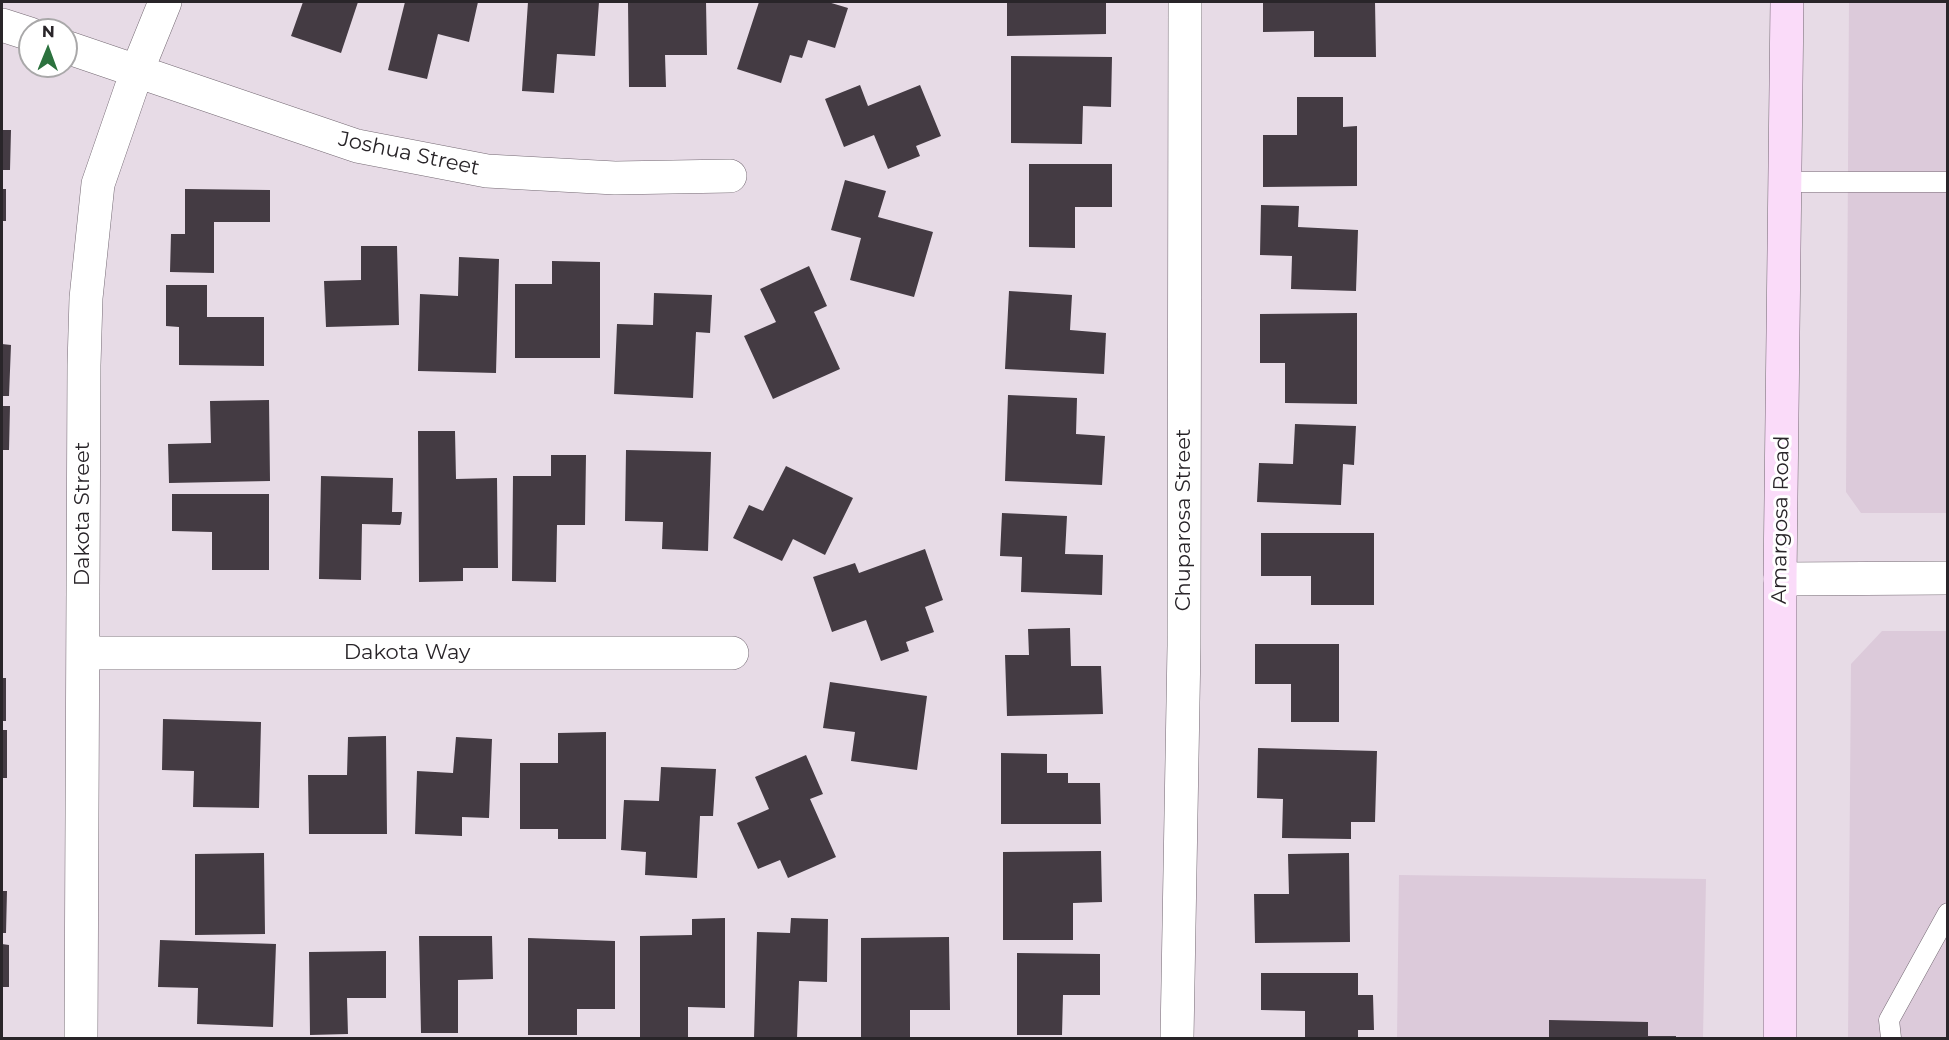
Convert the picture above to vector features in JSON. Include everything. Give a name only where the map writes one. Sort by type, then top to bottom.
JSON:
[{"type":"main road","name":"Amargosa Road","points":[[1780,1038],[1780,579],[1786,2]]},
{"type":"street","name":"Dakota Street","points":[[81,1038],[86,298],[98,184],[137,71],[165,2]]},
{"type":"street","name":"Chuparosa Street","points":[[1176,1038],[1184,646],[1185,2]]},
{"type":"street","points":[[2,25],[18,30]]},
{"type":"street","name":"Joshua Street","points":[[78,51],[357,146],[487,171],[615,178],[730,176]]},
{"type":"street","points":[[1780,579],[1947,578]]},
{"type":"street","name":"Dakota Way","points":[[83,653],[732,653]]},
{"type":"lane","points":[[1784,182],[1947,182]]},
{"type":"lane","points":[[1891,1038],[1889,1020],[1947,913]]},
{"type":"shaded area","points":[[1849,2],[1947,2],[1947,513],[1861,513],[1846,492]]},
{"type":"shaded area","points":[[1882,631],[1947,631],[1947,1038],[1848,1038],[1851,664]]},
{"type":"shaded area","points":[[1399,875],[1706,879],[1703,1038],[1397,1038]]},
{"type":"building","points":[[303,2],[358,2],[341,53],[291,36]]},
{"type":"building","points":[[405,2],[478,2],[469,42],[438,34],[427,79],[388,70]]},
{"type":"building","points":[[528,2],[599,2],[595,56],[557,54],[554,93],[522,91]]},
{"type":"building","points":[[628,2],[706,2],[707,55],[665,55],[666,87],[629,87]]},
{"type":"building","points":[[759,2],[828,2],[848,8],[835,48],[808,40],[802,58],[790,55],[781,83],[737,69]]},
{"type":"building","points":[[1007,2],[1106,2],[1106,34],[1007,36]]},
{"type":"building","points":[[1263,2],[1375,2],[1376,57],[1314,57],[1314,31],[1263,32]]},
{"type":"building","points":[[1011,56],[1112,57],[1111,107],[1083,106],[1082,144],[1011,143]]},
{"type":"building","points":[[860,85],[868,106],[920,85],[941,136],[916,146],[920,156],[888,169],[874,135],[844,147],[825,99]]},
{"type":"building","points":[[1297,97],[1343,97],[1343,127],[1357,126],[1357,186],[1263,187],[1263,135],[1297,135]]},
{"type":"building","points":[[2,130],[11,130],[10,170],[2,170]]},
{"type":"building","points":[[1029,164],[1112,164],[1112,207],[1075,207],[1075,248],[1029,247]]},
{"type":"building","points":[[845,180],[886,191],[878,217],[933,232],[914,297],[850,280],[861,238],[831,230]]},
{"type":"building","points":[[2,189],[6,189],[6,221],[2,221]]},
{"type":"building","points":[[185,189],[270,190],[270,222],[214,222],[214,273],[170,272],[171,234],[185,234]]},
{"type":"building","points":[[1261,205],[1299,206],[1298,227],[1358,230],[1356,291],[1291,289],[1292,256],[1260,255]]},
{"type":"building","points":[[361,246],[397,246],[399,325],[326,327],[324,281],[361,280]]},
{"type":"building","points":[[459,257],[499,259],[496,373],[418,371],[420,294],[458,296]]},
{"type":"building","points":[[552,261],[600,262],[600,358],[515,358],[515,284],[552,284]]},
{"type":"building","points":[[809,266],[827,306],[814,312],[840,369],[773,399],[744,336],[776,322],[760,289]]},
{"type":"building","points":[[166,285],[207,285],[207,317],[264,317],[264,366],[179,365],[179,327],[166,326]]},
{"type":"building","points":[[1009,291],[1072,295],[1070,330],[1106,333],[1104,374],[1005,369]]},
{"type":"building","points":[[654,293],[712,295],[710,333],[696,332],[693,398],[614,394],[617,324],[653,325]]},
{"type":"building","points":[[1357,313],[1357,404],[1285,403],[1285,363],[1260,363],[1260,314]]},
{"type":"building","points":[[2,344],[11,345],[9,396],[2,396]]},
{"type":"building","points":[[1008,395],[1077,398],[1076,434],[1105,436],[1102,485],[1005,481]]},
{"type":"building","points":[[269,400],[270,481],[169,483],[168,444],[211,443],[210,401]]},
{"type":"building","points":[[2,406],[10,406],[9,450],[2,450]]},
{"type":"building","points":[[1295,424],[1356,426],[1354,465],[1343,464],[1341,505],[1257,502],[1259,463],[1293,464]]},
{"type":"building","points":[[418,431],[455,431],[456,479],[497,478],[498,568],[463,568],[463,581],[419,582]]},
{"type":"building","points":[[626,450],[711,452],[708,551],[662,549],[663,522],[625,521]]},
{"type":"building","points":[[551,455],[586,455],[585,525],[557,525],[556,582],[512,581],[513,476],[551,476]]},
{"type":"building","points":[[786,466],[853,498],[825,555],[793,539],[782,561],[733,538],[749,505],[763,511]]},
{"type":"building","points":[[321,476],[393,478],[392,512],[402,512],[401,523],[400,525],[362,524],[361,580],[319,579]]},
{"type":"building","points":[[172,494],[269,494],[269,570],[212,570],[212,532],[172,531]]},
{"type":"building","points":[[1002,513],[1067,516],[1065,554],[1103,555],[1102,595],[1021,592],[1022,557],[1000,556]]},
{"type":"building","points":[[1261,533],[1374,533],[1374,605],[1311,605],[1311,576],[1261,576]]},
{"type":"building","points":[[925,549],[943,600],[925,607],[934,632],[906,642],[909,651],[881,661],[866,620],[832,632],[813,577],[855,563],[859,573]]},
{"type":"building","points":[[1070,628],[1071,666],[1101,666],[1103,714],[1007,716],[1005,655],[1029,655],[1028,629]]},
{"type":"building","points":[[1255,644],[1339,644],[1339,722],[1291,722],[1291,684],[1255,684]]},
{"type":"building","points":[[2,678],[6,678],[6,721],[2,721]]},
{"type":"building","points":[[830,682],[927,696],[917,770],[851,761],[855,732],[823,728]]},
{"type":"building","points":[[163,719],[261,722],[259,808],[193,807],[194,771],[162,770]]},
{"type":"building","points":[[2,730],[7,730],[7,778],[2,778]]},
{"type":"building","points":[[606,732],[606,839],[558,839],[558,829],[520,829],[520,763],[558,763],[558,733]]},
{"type":"building","points":[[386,736],[387,834],[309,834],[308,775],[347,775],[348,737]]},
{"type":"building","points":[[456,737],[492,739],[489,818],[462,817],[462,836],[415,834],[417,771],[453,773]]},
{"type":"building","points":[[1258,748],[1377,751],[1375,822],[1351,822],[1351,839],[1282,838],[1283,799],[1257,798]]},
{"type":"building","points":[[1001,753],[1047,754],[1047,773],[1068,773],[1068,783],[1100,783],[1101,824],[1001,824]]},
{"type":"building","points":[[806,755],[823,794],[810,799],[836,857],[788,878],[780,860],[758,869],[737,823],[769,809],[755,777]]},
{"type":"building","points":[[661,767],[716,769],[713,816],[700,816],[697,878],[645,875],[646,852],[621,850],[624,800],[659,801]]},
{"type":"building","points":[[1101,851],[1102,902],[1073,903],[1073,940],[1003,940],[1003,852]]},
{"type":"building","points":[[264,853],[265,934],[195,935],[195,854]]},
{"type":"building","points":[[1349,853],[1350,942],[1255,943],[1254,894],[1289,894],[1288,854]]},
{"type":"building","points":[[2,891],[7,891],[6,933],[2,933]]},
{"type":"building","points":[[725,918],[725,1008],[688,1007],[688,1037],[640,1038],[640,936],[692,935],[692,919]]},
{"type":"building","points":[[791,918],[828,919],[827,982],[799,981],[797,1038],[754,1038],[757,932],[790,933]]},
{"type":"building","points":[[419,936],[492,936],[493,979],[458,980],[458,1033],[421,1033]]},
{"type":"building","points":[[949,937],[950,1010],[910,1010],[910,1038],[861,1038],[861,938]]},
{"type":"building","points":[[528,938],[615,941],[615,1009],[577,1009],[577,1035],[528,1035]]},
{"type":"building","points":[[160,940],[276,944],[273,1027],[197,1024],[198,988],[158,987]]},
{"type":"building","points":[[2,944],[9,945],[9,987],[2,987]]},
{"type":"building","points":[[386,951],[386,998],[347,998],[348,1034],[310,1035],[309,952]]},
{"type":"building","points":[[1017,953],[1100,954],[1100,995],[1063,995],[1062,1035],[1017,1035]]},
{"type":"building","points":[[1261,973],[1358,973],[1358,995],[1373,995],[1374,1030],[1358,1030],[1358,1038],[1305,1038],[1305,1011],[1261,1010]]},
{"type":"building","points":[[1549,1020],[1648,1022],[1648,1036],[1676,1036],[1676,1038],[1549,1038]]}]
